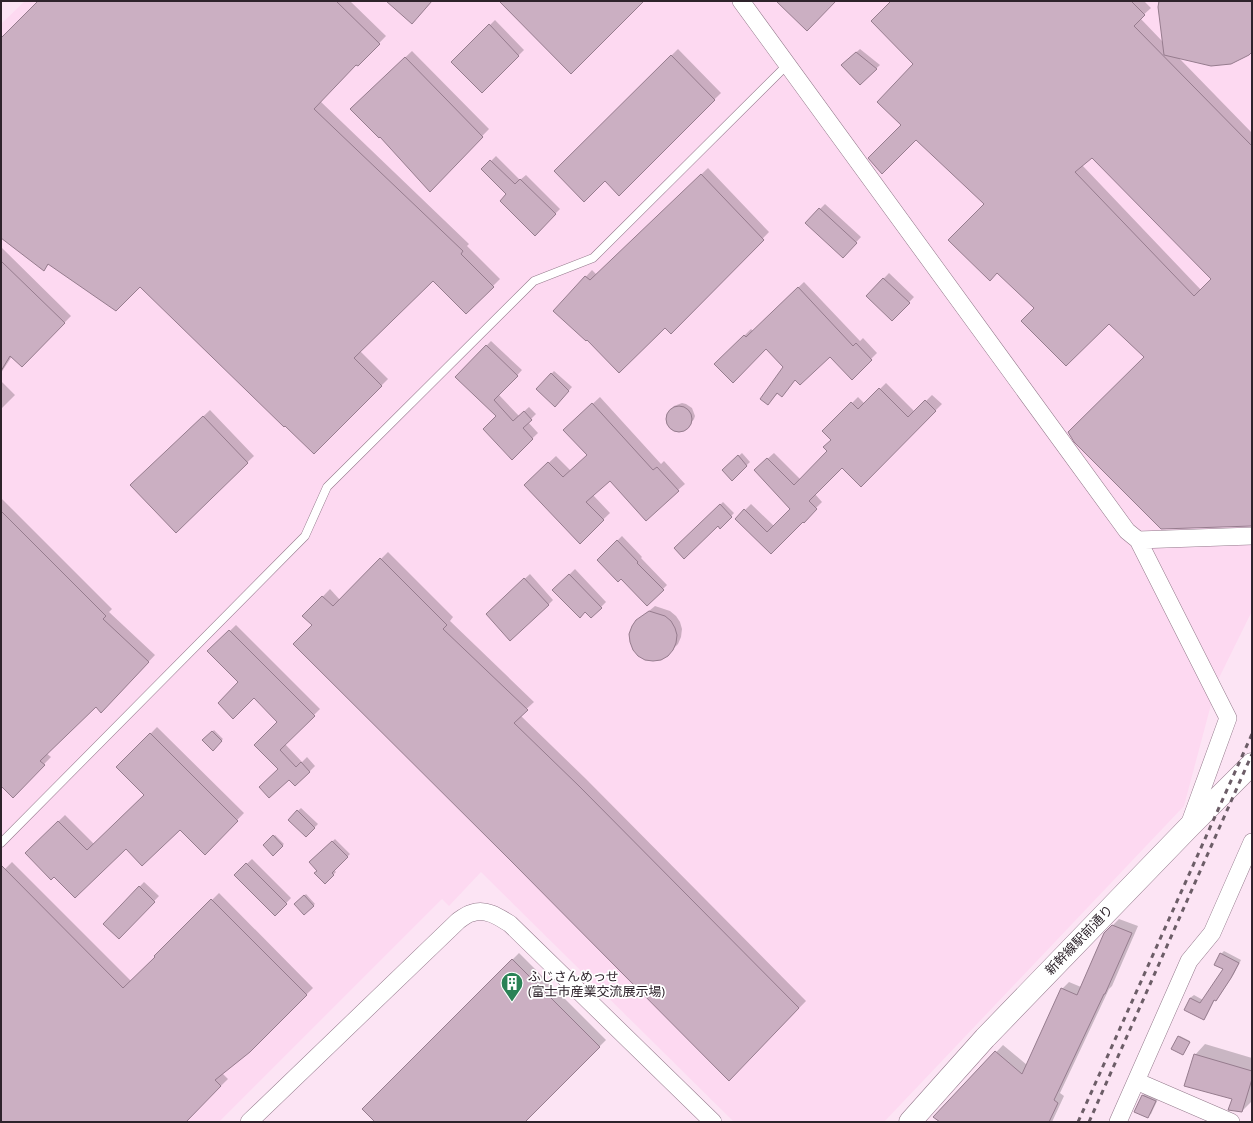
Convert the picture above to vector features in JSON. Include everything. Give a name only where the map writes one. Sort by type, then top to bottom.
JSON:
[{"type":"street","points":[[741,1],[1127,531],[1138,540],[1228,718],[1189,827]]},
{"type":"street","points":[[1138,540],[1252,536]]},
{"type":"street","name":"新幹線駅前通り","points":[[910,1122],[985,1038],[1252,764]]},
{"type":"street","points":[[1118,1122],[1189,961],[1212,933],[1252,842]]},
{"type":"street","points":[[249,1122],[458,921],[472,912],[484,912],[497,916],[510,924],[713,1122]]},
{"type":"street","points":[[1136,1081],[1231,1122]]},
{"type":"lane","points":[[1,843],[305,536],[327,488],[534,281],[593,258],[788,64]]},
{"type":"shaded area","points":[[25,1],[1252,1],[1252,611],[1217,682],[1184,806],[884,1122],[734,1122],[481,872],[449,906],[442,899],[219,1122],[1,1122],[1,24]]},
{"type":"building","points":[[38,1],[336,1],[380,44],[358,66],[356,65],[314,109],[463,251],[461,254],[494,287],[466,314],[433,281],[354,358],[382,386],[314,454],[285,426],[284,427],[140,287],[116,311],[48,264],[44,271],[1,238],[1,38]]},
{"type":"building","points":[[386,1],[432,1],[412,24]]},
{"type":"building","points":[[499,1],[644,1],[571,74]]},
{"type":"building","points":[[776,1],[836,1],[807,31]]},
{"type":"building","points":[[891,1],[1131,1],[1145,15],[1134,26],[1252,146],[1252,526],[1161,529],[1074,442],[1068,432],[1144,357],[1109,324],[1066,366],[1021,321],[1034,308],[997,273],[990,281],[948,240],[984,204],[916,140],[882,174],[868,158],[901,125],[877,102],[913,64],[871,21]],"holes":[[[1092,158],[1211,279],[1194,296],[1075,172]]]},
{"type":"building","points":[[1159,1],[1252,1],[1252,52],[1231,64],[1211,66],[1164,55],[1158,7]]},
{"type":"building","points":[[489,24],[519,56],[482,93],[451,62]]},
{"type":"building","points":[[856,52],[877,69],[860,85],[841,65]]},
{"type":"building","points":[[671,55],[715,100],[619,196],[605,181],[584,202],[554,171]]},
{"type":"building","points":[[405,57],[483,137],[430,192],[380,137],[379,138],[350,109]]},
{"type":"building","points":[[490,160],[515,184],[520,179],[556,214],[535,236],[500,201],[506,194],[481,169]]},
{"type":"building","points":[[701,174],[764,240],[671,334],[665,328],[619,373],[587,340],[586,341],[553,311],[585,276],[590,280]]},
{"type":"building","points":[[819,208],[857,243],[843,258],[805,223]]},
{"type":"building","points":[[1,261],[65,323],[22,367],[10,356],[1,371]]},
{"type":"building","points":[[883,278],[910,303],[892,321],[866,296]]},
{"type":"building","points":[[798,287],[853,346],[856,343],[872,360],[852,380],[830,357],[800,385],[795,380],[782,397],[777,393],[768,405],[760,399],[783,367],[766,349],[733,383],[714,364],[744,335],[746,337]]},
{"type":"building","points":[[486,345],[518,376],[494,400],[513,421],[524,411],[532,420],[523,428],[533,439],[512,460],[483,429],[496,416],[455,377]]},
{"type":"building","points":[[551,373],[569,391],[555,407],[536,389]]},
{"type":"building","points":[[879,388],[908,417],[925,400],[936,411],[861,487],[842,468],[809,501],[817,509],[771,554],[735,519],[744,509],[767,532],[790,509],[754,470],[767,458],[794,485],[827,451],[823,447],[831,440],[822,431],[851,402],[858,409]]},
{"type":"building","points":[[592,403],[653,470],[657,467],[679,491],[646,521],[610,481],[586,502],[604,520],[580,544],[524,485],[548,462],[563,477],[587,455],[563,430]]},
{"type":"building","points":[[679,406],[688,410],[692,419],[688,428],[679,432],[670,428],[666,419],[670,410]]},
{"type":"building","points":[[203,416],[248,463],[176,533],[130,485]]},
{"type":"building","points":[[738,455],[747,466],[732,481],[722,470]]},
{"type":"building","points":[[720,504],[732,517],[720,529],[718,526],[684,559],[674,548]]},
{"type":"building","points":[[1,511],[106,616],[103,619],[149,662],[101,713],[96,707],[40,761],[45,765],[13,798],[1,786]]},
{"type":"building","points":[[617,540],[664,590],[647,606],[621,579],[618,582],[597,560]]},
{"type":"building","points":[[380,558],[447,625],[443,629],[528,710],[514,723],[579,786],[799,1008],[729,1081],[293,644],[312,625],[302,616],[322,596],[333,606]]},
{"type":"building","points":[[569,574],[602,608],[591,618],[585,612],[580,618],[552,590]]},
{"type":"building","points":[[524,578],[549,605],[510,641],[486,614]]},
{"type":"building","points":[[649,611],[665,616],[671,621],[677,635],[673,650],[668,656],[661,660],[645,660],[638,656],[633,650],[630,642],[629,634],[632,626],[636,620]]},
{"type":"building","points":[[229,630],[315,716],[280,750],[296,767],[301,762],[310,772],[295,786],[289,780],[269,798],[259,787],[278,769],[254,745],[277,722],[254,698],[233,719],[218,703],[238,682],[207,651]]},
{"type":"building","points":[[212,731],[222,741],[213,751],[202,740]]},
{"type":"building","points":[[150,733],[238,821],[205,855],[180,830],[142,866],[126,849],[75,898],[54,877],[51,880],[25,853],[58,821],[87,850],[144,795],[116,767]]},
{"type":"building","points":[[297,810],[315,828],[306,837],[288,820]]},
{"type":"building","points":[[273,835],[283,846],[273,856],[263,845]]},
{"type":"building","points":[[332,841],[348,857],[332,873],[334,875],[325,884],[314,873],[317,871],[309,862]]},
{"type":"building","points":[[246,863],[287,904],[275,916],[234,875]]},
{"type":"building","points":[[1,865],[123,988],[211,899],[307,995],[250,1052],[215,1080],[221,1086],[186,1122],[1,1122]]},
{"type":"building","points":[[139,886],[155,902],[119,939],[103,924]]},
{"type":"building","points":[[304,895],[314,906],[304,915],[294,904]]},
{"type":"building","points":[[1112,925],[1132,933],[1105,994],[1054,1100],[1058,1103],[1049,1122],[940,1122],[933,1117],[995,1051],[1022,1074],[1061,988],[1077,995],[1104,933]]},
{"type":"building","points":[[1220,953],[1239,963],[1216,1001],[1214,1000],[1204,1020],[1184,1010],[1190,998],[1200,1003],[1223,969],[1214,965]]},
{"type":"building","name":"ふじさんめっせ (富士市産業交流展示場)","points":[[512,959],[600,1047],[525,1122],[375,1122],[362,1109]]},
{"type":"building","points":[[1178,1036],[1190,1042],[1183,1055],[1171,1049]]},
{"type":"building","points":[[1194,1054],[1252,1071],[1252,1079],[1242,1112],[1228,1110],[1232,1099],[1184,1086]]},
{"type":"building","points":[[1142,1095],[1156,1101],[1148,1118],[1134,1112]]},
{"type":"railway","points":[[1078,1122],[1252,734]]},
{"type":"railway","points":[[1089,1122],[1252,754]]},
{"type":"place","name":"ふじさんめっせ (富士市産業交流展示場)","points":[[512,1002]]}]
